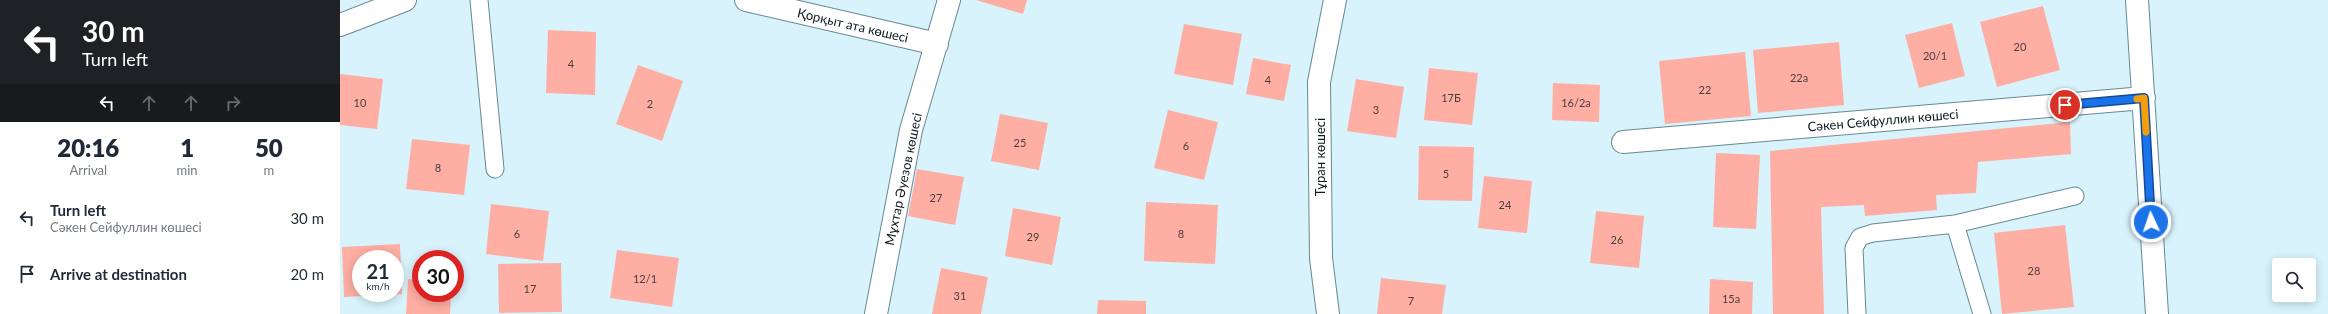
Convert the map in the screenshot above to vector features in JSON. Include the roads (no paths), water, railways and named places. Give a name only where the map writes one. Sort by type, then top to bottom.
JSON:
[{"type":"street","points":[[340,25],[405,0]]},
{"type":"street","name":"Қорқыт ата көшесі","points":[[746,0],[937,44]]},
{"type":"street","name":"Мұхтар Әуезов көшесі","points":[[876,314],[911,130],[949,0]]},
{"type":"street","name":"Тұран көшесі","points":[[1328,314],[1321,258],[1319,82],[1335,0]]},
{"type":"street","points":[[2137,0],[2157,314]]},
{"type":"street","name":"Сәкен Сейфуллин көшесі","points":[[1623,142],[2144,98]]},
{"type":"lane","points":[[479,0],[495,169]]},
{"type":"lane","points":[[1857,314],[1854,248],[1860,237],[1873,233],[1955,224],[2075,196]]},
{"type":"lane","points":[[1955,224],[1982,314]]}]
